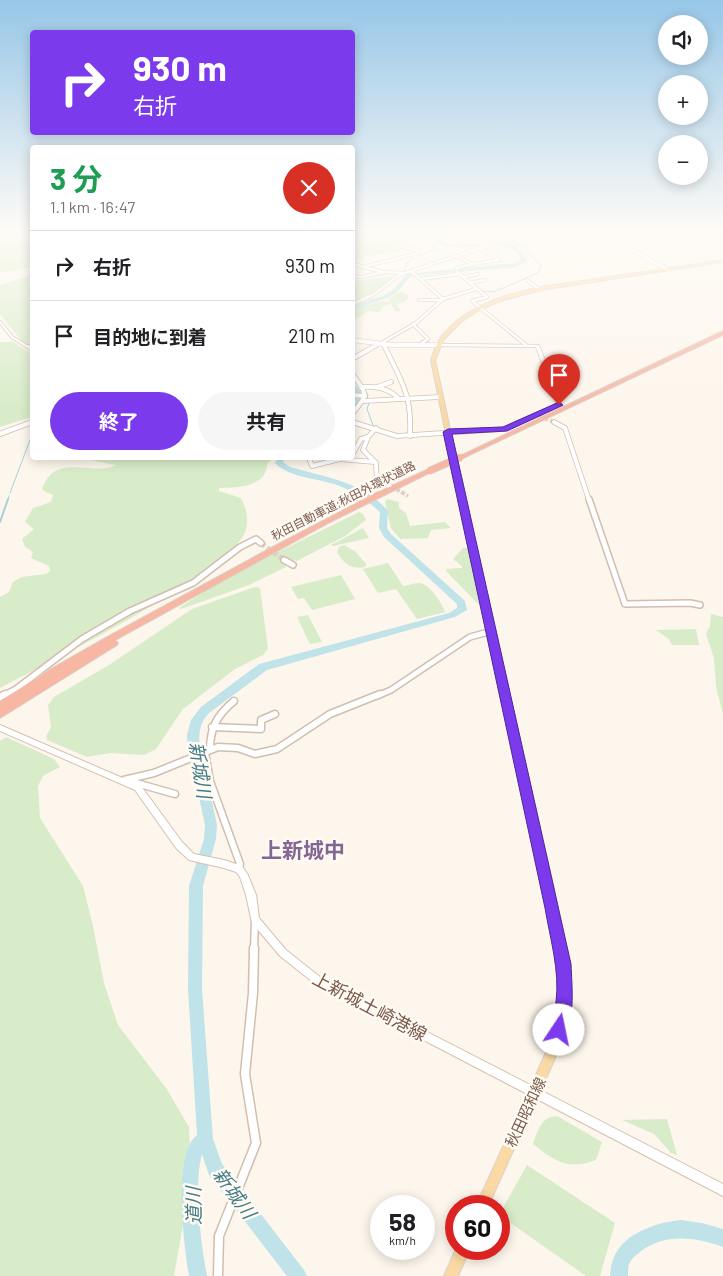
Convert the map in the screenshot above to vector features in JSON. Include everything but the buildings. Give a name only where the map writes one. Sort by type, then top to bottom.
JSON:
[{"type":"highway","name":"秋田自動車道;秋田外環状道路","points":[[0,706],[81,655],[382,491],[461,457],[723,333]]},
{"type":"highway","name":"秋田自動車道;秋田外環状道路","points":[[0,714],[222,578]]},
{"type":"main road","points":[[439,345],[453,327],[481,308],[512,296],[537,291]]},
{"type":"main road","name":"秋田昭和線","points":[[439,345],[433,360],[440,397],[549,889],[563,964],[565,1000],[555,1045],[536,1092],[487,1195]]},
{"type":"main road","points":[[2,731],[124,780],[138,788],[179,845],[192,857],[239,869]]},
{"type":"main road","name":"上新城土崎港線","points":[[239,869],[248,882],[255,920],[283,953],[317,980],[723,1190]]},
{"type":"main road","points":[[451,1276],[458,1260]]},
{"type":"street","points":[[355,303],[378,291]]},
{"type":"street","points":[[433,291],[442,300]]},
{"type":"street","points":[[419,300],[442,300],[471,291]]},
{"type":"street","points":[[478,291],[487,297],[473,299],[481,308],[526,345]]},
{"type":"street","points":[[355,357],[413,324],[442,300]]},
{"type":"street","points":[[0,322],[12,337],[30,348]]},
{"type":"street","points":[[413,324],[428,339],[418,345]]},
{"type":"street","points":[[355,340],[381,344],[538,346],[559,405],[504,429],[410,436],[393,435],[355,423]]},
{"type":"street","points":[[381,344],[408,398],[410,436]]},
{"type":"street","points":[[355,378],[364,396],[364,401],[355,411]]},
{"type":"street","points":[[361,387],[377,387],[391,382]]},
{"type":"street","points":[[377,387],[395,394],[399,399]]},
{"type":"street","points":[[355,395],[364,396]]},
{"type":"street","points":[[364,401],[440,397]]},
{"type":"street","points":[[554,422],[565,428],[625,604],[690,603],[700,606]]},
{"type":"street","points":[[0,434],[30,423]]},
{"type":"street","points":[[376,428],[368,437],[363,450],[375,462],[377,483],[390,486]]},
{"type":"street","points":[[355,450],[361,439],[368,437]]},
{"type":"street","points":[[355,459],[375,462]]},
{"type":"street","points":[[310,460],[312,466],[336,460]]},
{"type":"street","points":[[0,697],[16,689],[82,639],[130,611],[193,583],[240,548],[256,539],[261,543]]},
{"type":"street","points":[[284,560],[292,565]]},
{"type":"street","points":[[124,780],[154,773],[226,746],[255,754],[277,749],[330,714],[390,690],[470,637],[492,631]]},
{"type":"street","points":[[234,701],[216,718],[209,736],[206,753],[210,781],[240,864],[239,869]]},
{"type":"street","points":[[212,727],[227,725],[237,728],[261,729],[261,720],[275,714]]},
{"type":"street","points":[[124,780],[160,788],[175,794]]},
{"type":"street","points":[[218,1276],[219,1236],[256,1142],[245,1074],[253,993],[255,920]]},
{"type":"green space","points":[[0,291],[30,291],[30,346],[23,343],[0,314]]},
{"type":"green space","points":[[355,291],[375,291],[373,292],[373,299],[355,304]]},
{"type":"green space","points":[[401,291],[409,296],[406,301],[397,304],[401,311],[395,311],[391,304],[383,307],[379,312],[368,311],[355,320],[355,308],[382,301],[390,302],[388,299]]},
{"type":"green space","points":[[0,342],[13,342],[30,353],[30,418],[0,427]]},
{"type":"green space","points":[[91,460],[271,460],[267,464],[266,472],[256,482],[249,485],[219,488],[219,491],[241,498],[247,518],[245,533],[226,554],[148,608],[0,688],[0,597],[9,592],[13,582],[21,577],[46,574],[50,571],[49,566],[31,558],[33,552],[25,547],[22,539],[34,529],[25,522],[33,508],[51,502],[53,495],[42,490],[47,478],[55,471],[64,468],[107,468],[116,465]]},
{"type":"green space","points":[[387,499],[399,502],[399,508],[406,513],[410,526],[445,522],[451,528],[431,530],[428,538],[400,539],[391,528],[385,502]]},
{"type":"green space","points":[[359,512],[363,514],[366,520],[345,536],[297,561],[289,559],[284,562],[286,567],[249,585],[181,609],[179,608],[233,574]]},
{"type":"green space","points":[[363,528],[369,538],[331,545]]},
{"type":"green space","points":[[344,545],[356,552],[366,564],[365,567],[352,567],[342,560],[337,552],[339,547]]},
{"type":"green space","points":[[463,548],[469,548],[479,605],[446,569],[462,568],[453,559]]},
{"type":"green space","points":[[388,563],[403,586],[419,583],[427,586],[438,599],[445,612],[417,619],[396,589],[378,593],[363,569]]},
{"type":"green space","points":[[341,575],[355,599],[312,610],[304,598],[298,599],[291,587]]},
{"type":"green space","points":[[255,587],[260,588],[268,649],[263,655],[235,669],[183,709],[156,749],[144,755],[110,753],[87,757],[47,740],[46,736],[51,727],[48,705],[54,697],[109,665],[192,609]]},
{"type":"green space","points":[[711,614],[723,617],[723,714],[716,687],[714,658],[706,634],[710,626]]},
{"type":"green space","points":[[308,615],[322,642],[310,644],[297,617]]},
{"type":"green space","points":[[696,629],[699,645],[672,645],[669,639],[656,630]]},
{"type":"green space","points":[[6,737],[54,759],[60,767],[43,776],[38,786],[40,818],[83,886],[104,983],[118,1025],[166,1088],[189,1127],[191,1179],[174,1276],[0,1276],[0,741]]},
{"type":"green space","points":[[557,1116],[602,1142],[596,1160],[577,1165],[569,1164],[555,1159],[533,1144],[541,1125],[547,1119]]},
{"type":"green space","points":[[667,1119],[677,1155],[671,1153],[654,1134],[622,1120]]},
{"type":"green space","points":[[527,1165],[615,1223],[600,1276],[586,1276],[510,1223],[510,1195]]},
{"type":"waterway","name":"新城川","points":[[355,307],[385,297],[395,291]]},
{"type":"waterway","points":[[482,291],[497,291]]},
{"type":"waterway","points":[[418,323],[429,313]]},
{"type":"waterway","points":[[355,374],[357,378]]},
{"type":"waterway","name":"新城川","points":[[355,387],[359,393],[355,402]]},
{"type":"waterway","points":[[364,388],[368,395],[367,399]]},
{"type":"waterway","points":[[369,403],[367,409],[373,425]]},
{"type":"waterway","points":[[10,493],[30,440]]},
{"type":"waterway","name":"新城川","points":[[205,1139],[195,989],[196,886],[210,839],[211,825],[194,746],[193,735],[197,720],[205,710],[263,667],[452,615],[462,610],[462,603],[387,535],[383,528],[384,511],[373,501],[351,487],[287,469],[279,463],[281,460]]},
{"type":"waterway","points":[[8,500],[9,496]]},
{"type":"waterway","points":[[0,522],[8,499]]},
{"type":"waterway","name":"道川","points":[[198,1276],[192,1230],[190,1191],[196,1147],[205,1139]]},
{"type":"waterway","name":"新城川","points":[[205,1139],[215,1169],[298,1276]]},
{"type":"waterway","name":"新城川","points":[[619,1276],[623,1256],[636,1244],[655,1235],[681,1229],[723,1238]]},
{"type":"tunnel","points":[[539,416],[554,422]]},
{"type":"tunnel","points":[[391,486],[408,496]]},
{"type":"tunnel","points":[[261,543],[284,560]]},
{"type":"district","name":"上新城中","points":[[303,849]]},
{"type":"route","points":[[559,405],[504,429],[448,432],[553,908],[563,964],[565,1000],[559,1030]]}]
